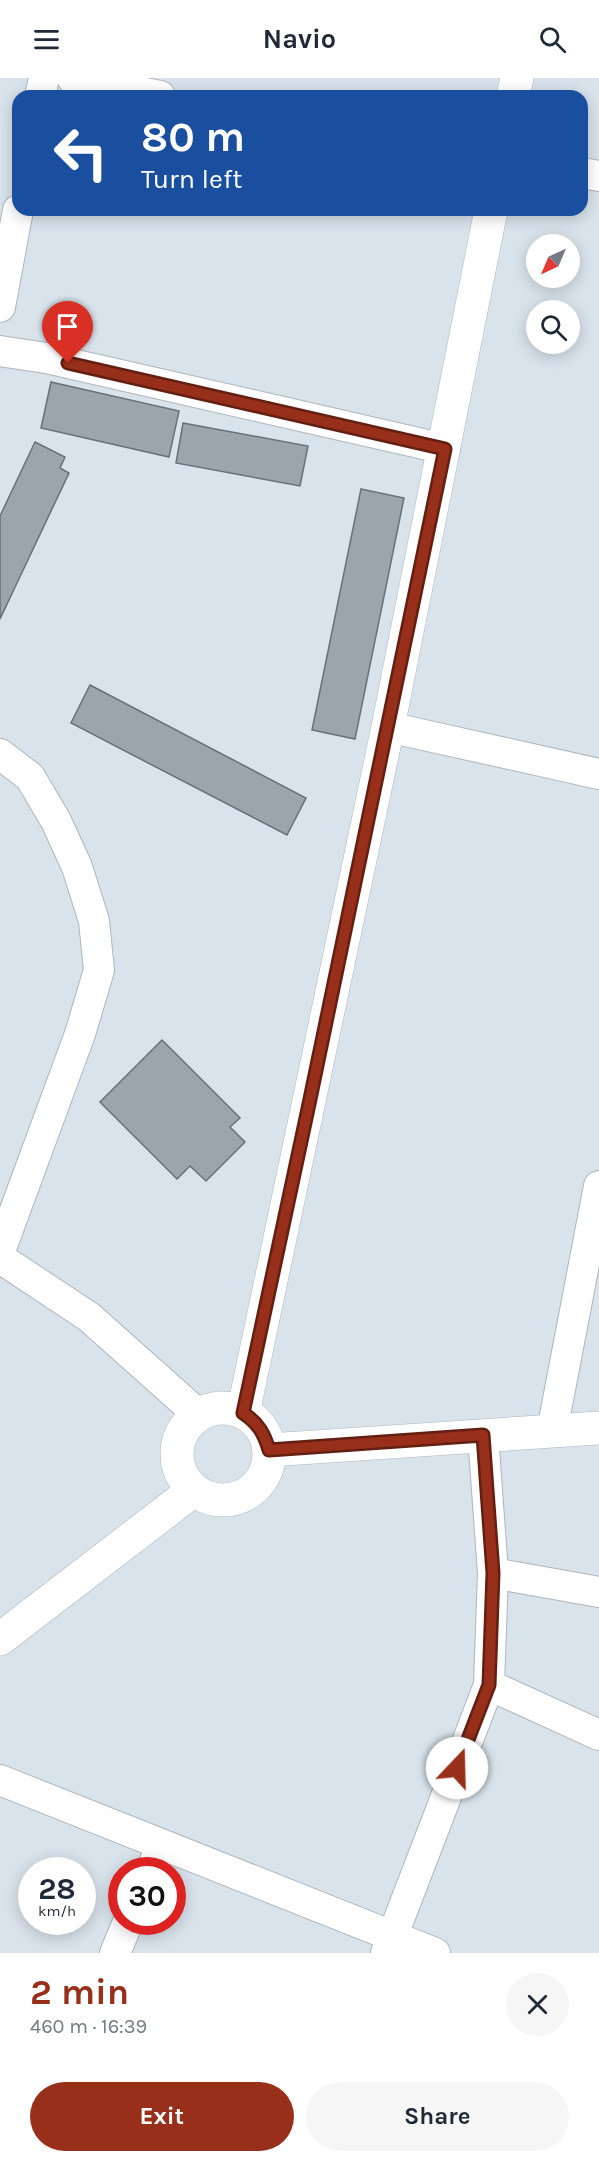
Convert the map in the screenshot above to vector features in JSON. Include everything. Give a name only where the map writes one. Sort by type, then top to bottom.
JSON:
[{"type":"main road","points":[[243,1413],[388,727],[490,216]]},
{"type":"main road","points":[[220,1408],[243,1413],[255,1422],[264,1435],[269,1450],[268,1464],[263,1476],[255,1487],[244,1495],[218,1500],[205,1497],[194,1490],[179,1468],[176,1456],[182,1432],[199,1414],[220,1408]]},
{"type":"main road","points":[[269,1450],[599,1428]]},
{"type":"main road","points":[[0,1639],[194,1490]]},
{"type":"street","points":[[72,78],[131,90]]},
{"type":"street","points":[[0,307],[17,216]]},
{"type":"street","points":[[0,351],[46,358],[445,449]]},
{"type":"street","points":[[388,727],[599,774]]},
{"type":"street","points":[[0,754],[30,777],[60,830],[77,867],[94,921],[99,970],[80,1034],[0,1251]]},
{"type":"street","points":[[552,1431],[599,1186]]},
{"type":"street","points":[[0,1258],[89,1317],[199,1414]]},
{"type":"street","points":[[390,1944],[489,1685],[493,1573],[483,1435]]},
{"type":"street","points":[[493,1573],[599,1592]]},
{"type":"street","points":[[489,1685],[599,1735]]},
{"type":"street","points":[[0,1780],[154,1857]]},
{"type":"street","points":[[186,1869],[390,1944],[435,1953]]},
{"type":"street","points":[[115,1953],[123,1935]]},
{"type":"building","points":[[51,382],[179,411],[169,457],[41,428]]},
{"type":"building","points":[[183,423],[308,446],[300,486],[176,463]]},
{"type":"building","points":[[35,442],[65,457],[60,468],[69,473],[0,619],[0,516]]},
{"type":"building","points":[[361,489],[404,498],[355,739],[312,730]]},
{"type":"building","points":[[90,685],[306,798],[287,835],[71,723]]},
{"type":"building","points":[[162,1040],[240,1118],[230,1127],[245,1142],[206,1181],[190,1166],[177,1179],[100,1102]]},
{"type":"route","points":[[68,363],[445,449],[243,1413],[255,1422],[264,1435],[269,1450],[483,1435],[493,1573],[493,1624],[489,1685],[457,1768]]}]
